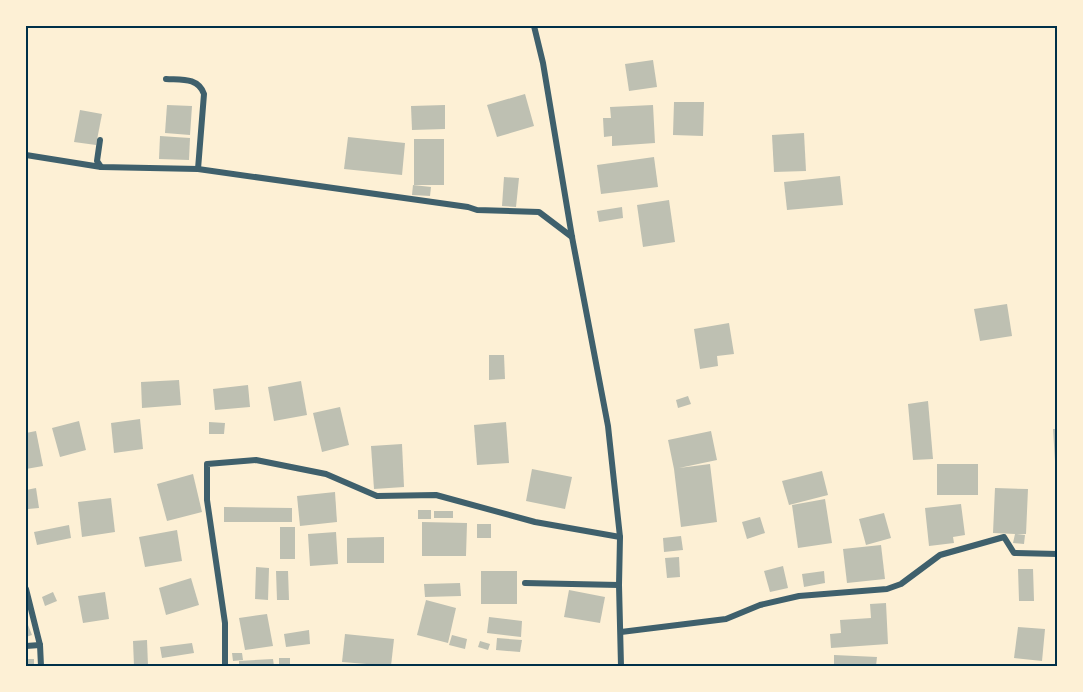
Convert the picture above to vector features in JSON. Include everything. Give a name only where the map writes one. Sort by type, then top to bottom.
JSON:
[{"type":"street","points":[[534,26],[543,63],[572,237],[608,426],[620,537],[621,666]]},
{"type":"street","points":[[166,79],[194,81],[201,86],[204,94],[198,169]]},
{"type":"street","points":[[99,140],[97,160],[101,167]]},
{"type":"street","points":[[26,155],[101,167],[198,169],[477,210],[539,212],[572,237]]},
{"type":"street","points":[[225,666],[225,623],[207,500],[207,464],[256,460],[326,474],[377,496],[436,495],[535,522],[620,537]]},
{"type":"street","points":[[621,632],[726,619],[760,605],[799,596],[887,590],[901,584],[940,555],[1004,537],[1014,552],[1058,554]]},
{"type":"street","points":[[525,584],[619,585]]},
{"type":"street","points":[[26,589],[40,645],[41,666]]},
{"type":"street","points":[[26,646],[40,645]]},
{"type":"building","points":[[653,60],[657,87],[629,91],[625,64]]},
{"type":"building","points":[[525,94],[534,126],[497,137],[487,105]]},
{"type":"building","points":[[674,102],[704,102],[703,136],[673,135]]},
{"type":"building","points":[[167,105],[192,106],[190,135],[165,133]]},
{"type":"building","points":[[445,105],[445,129],[412,130],[411,106]]},
{"type":"building","points":[[653,105],[655,143],[612,146],[612,136],[604,137],[603,118],[611,118],[610,107]]},
{"type":"building","points":[[80,110],[102,114],[96,145],[74,142]]},
{"type":"building","points":[[804,133],[806,171],[774,172],[772,135]]},
{"type":"building","points":[[160,136],[190,138],[189,160],[159,159]]},
{"type":"building","points":[[348,137],[405,143],[402,175],[344,169]]},
{"type":"building","points":[[414,139],[444,139],[444,185],[414,185]]},
{"type":"building","points":[[654,157],[658,187],[601,194],[597,165]]},
{"type":"building","points":[[840,176],[843,205],[787,210],[784,182]]},
{"type":"building","points":[[504,177],[519,178],[516,207],[502,206]]},
{"type":"building","points":[[413,185],[431,187],[430,196],[412,195]]},
{"type":"building","points":[[669,200],[675,242],[643,247],[637,205]]},
{"type":"building","points":[[622,207],[623,218],[599,222],[597,211]]},
{"type":"building","points":[[1007,304],[1012,336],[980,341],[974,309]]},
{"type":"building","points":[[729,323],[734,354],[717,356],[718,366],[700,369],[694,329]]},
{"type":"building","points":[[489,355],[504,355],[505,379],[489,380]]},
{"type":"building","points":[[179,380],[181,405],[142,408],[141,382]]},
{"type":"building","points":[[301,381],[307,415],[274,421],[268,387]]},
{"type":"building","points":[[248,385],[250,407],[215,410],[213,389]]},
{"type":"building","points":[[688,396],[691,404],[678,408],[676,400]]},
{"type":"building","points":[[928,401],[933,459],[913,460],[908,404]]},
{"type":"building","points":[[340,407],[349,445],[322,452],[313,413]]},
{"type":"building","points":[[140,419],[143,449],[114,453],[111,423]]},
{"type":"building","points":[[79,421],[86,450],[60,457],[52,428]]},
{"type":"building","points":[[209,422],[225,423],[224,434],[209,434]]},
{"type":"building","points":[[506,422],[509,463],[477,465],[474,425]]},
{"type":"building","points":[[1053,429],[1058,429],[1058,461],[1055,461]]},
{"type":"building","points":[[36,431],[43,466],[26,469],[26,433]]},
{"type":"building","points":[[711,431],[717,460],[679,468],[710,464],[717,522],[681,527],[668,440]]},
{"type":"building","points":[[402,444],[404,487],[374,489],[371,446]]},
{"type":"building","points":[[937,464],[978,464],[978,495],[937,495]]},
{"type":"building","points":[[532,469],[572,477],[565,509],[526,501]]},
{"type":"building","points":[[822,471],[828,495],[789,505],[782,481]]},
{"type":"building","points":[[193,474],[202,512],[167,521],[157,484]]},
{"type":"building","points":[[36,488],[39,508],[28,509],[26,490]]},
{"type":"building","points":[[995,488],[1028,489],[1026,534],[1017,534],[1025,535],[1024,544],[1013,543],[1015,534],[993,533]]},
{"type":"building","points":[[335,492],[337,522],[300,526],[297,496]]},
{"type":"building","points":[[111,498],[115,532],[82,537],[78,502]]},
{"type":"building","points":[[825,499],[832,543],[798,548],[792,505]]},
{"type":"building","points":[[961,504],[965,535],[953,537],[954,543],[929,546],[925,508]]},
{"type":"building","points":[[224,507],[292,508],[292,522],[224,522]]},
{"type":"building","points":[[418,510],[431,510],[431,519],[418,519]]},
{"type":"building","points":[[434,511],[453,511],[453,518],[434,518]]},
{"type":"building","points":[[884,513],[891,538],[866,545],[859,519]]},
{"type":"building","points":[[760,517],[765,533],[747,539],[742,522]]},
{"type":"building","points":[[422,522],[467,523],[466,556],[422,556]]},
{"type":"building","points":[[477,524],[491,524],[491,538],[477,538]]},
{"type":"building","points":[[69,525],[71,538],[37,545],[34,532]]},
{"type":"building","points":[[280,527],[295,527],[295,559],[280,559]]},
{"type":"building","points":[[177,530],[182,561],[145,567],[139,537]]},
{"type":"building","points":[[336,532],[338,564],[310,566],[308,534]]},
{"type":"building","points":[[681,536],[683,550],[664,552],[663,538]]},
{"type":"building","points":[[384,537],[384,563],[347,563],[347,538]]},
{"type":"building","points":[[881,545],[885,579],[847,583],[843,549]]},
{"type":"building","points":[[679,557],[680,577],[667,578],[665,558]]},
{"type":"building","points":[[783,566],[788,588],[770,592],[764,571]]},
{"type":"building","points":[[256,567],[269,568],[268,600],[255,599]]},
{"type":"building","points":[[1018,569],[1033,569],[1034,601],[1019,601]]},
{"type":"building","points":[[276,571],[288,571],[289,600],[277,600]]},
{"type":"building","points":[[481,571],[517,571],[517,604],[481,604]]},
{"type":"building","points":[[824,571],[825,583],[804,587],[802,574]]},
{"type":"building","points":[[191,578],[199,605],[166,615],[159,588]]},
{"type":"building","points":[[460,583],[461,596],[425,597],[424,584]]},
{"type":"building","points":[[569,590],[605,597],[600,623],[564,617]]},
{"type":"building","points":[[53,592],[57,601],[45,606],[42,597]]},
{"type":"building","points":[[105,592],[109,619],[83,623],[78,596]]},
{"type":"building","points":[[426,600],[456,608],[448,643],[417,635]]},
{"type":"building","points":[[886,603],[888,644],[831,648],[830,634],[841,633],[840,620],[871,618],[870,604]]},
{"type":"building","points":[[267,614],[273,646],[245,650],[239,618]]},
{"type":"building","points":[[489,617],[522,621],[521,637],[487,633]]},
{"type":"building","points":[[28,625],[32,635],[26,637],[26,626]]},
{"type":"building","points":[[1018,627],[1045,629],[1042,661],[1014,658]]},
{"type":"building","points":[[309,630],[310,644],[286,647],[284,634]]},
{"type":"building","points":[[345,634],[394,639],[391,666],[342,662]]},
{"type":"building","points":[[452,635],[467,639],[465,649],[449,645]]},
{"type":"building","points":[[497,638],[522,640],[520,652],[496,650]]},
{"type":"building","points":[[147,640],[148,666],[134,666],[133,641]]},
{"type":"building","points":[[480,641],[490,644],[488,650],[478,647]]},
{"type":"building","points":[[192,643],[194,653],[162,658],[160,647]]},
{"type":"building","points":[[232,653],[242,653],[243,660],[233,661]]},
{"type":"building","points":[[834,655],[877,657],[876,666],[834,666]]},
{"type":"building","points":[[279,658],[290,658],[290,666],[279,666]]},
{"type":"building","points":[[26,659],[34,659],[34,666],[26,666]]},
{"type":"building","points":[[273,659],[274,666],[239,666],[239,661]]}]
